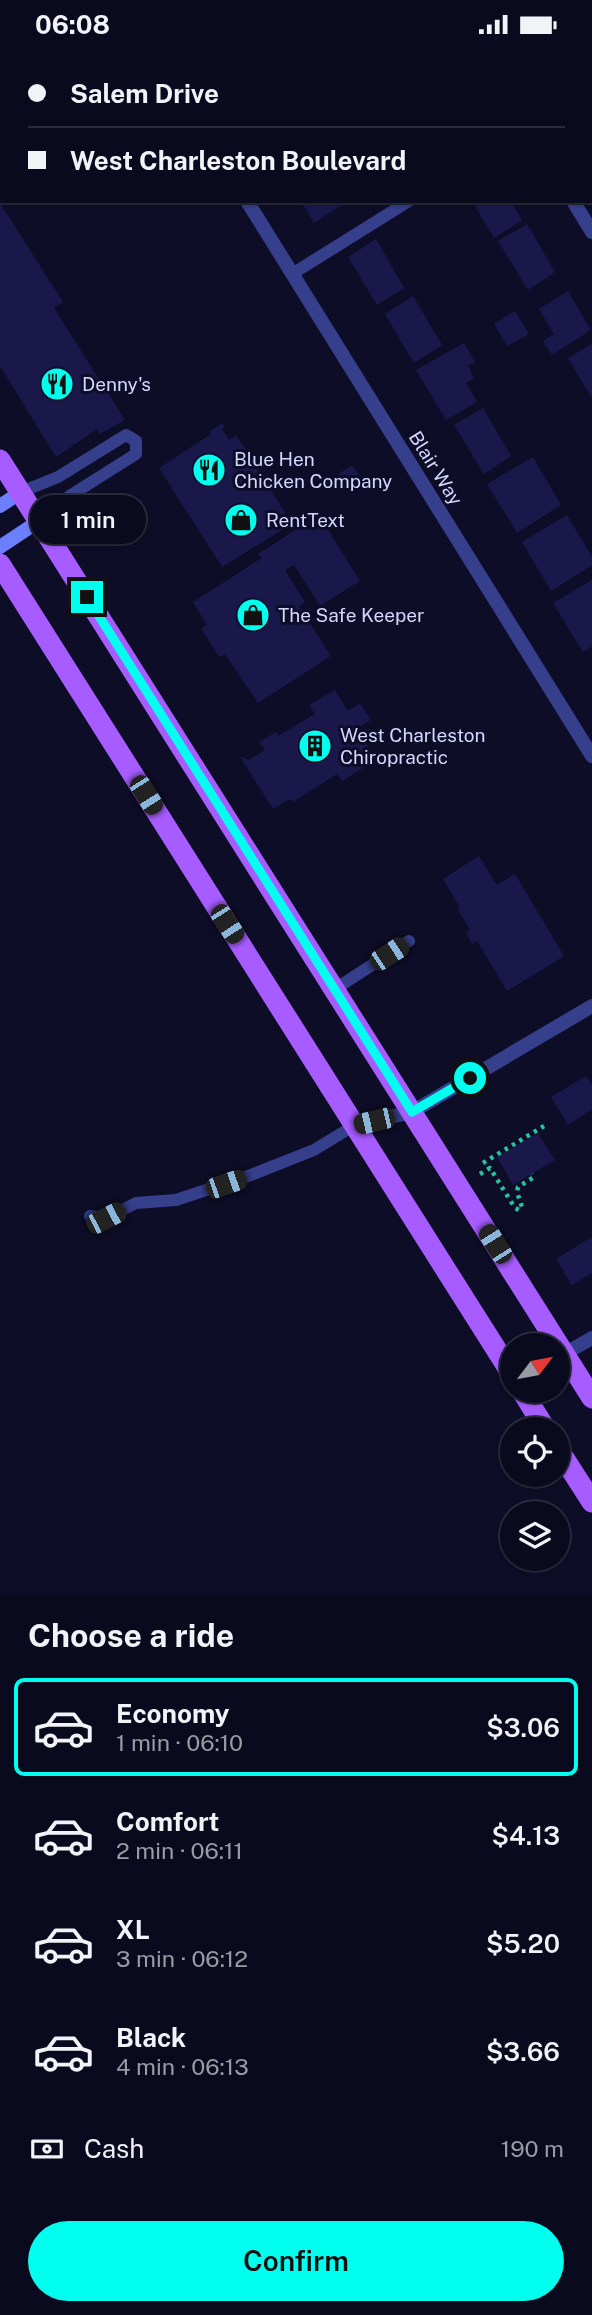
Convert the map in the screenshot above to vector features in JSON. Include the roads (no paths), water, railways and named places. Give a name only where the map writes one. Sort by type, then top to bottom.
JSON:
[{"type":"main road","points":[[0,460],[551,1333]]},
{"type":"main road","points":[[0,564],[500,1355]]},
{"type":"main road","points":[[570,1363],[592,1398]]},
{"type":"main road","points":[[570,1468],[592,1502]]},
{"type":"street","name":"Blair Way","points":[[248,203],[592,755]]},
{"type":"street","points":[[574,203],[592,232]]},
{"type":"street","points":[[0,506],[21,492]]},
{"type":"street","points":[[0,547],[39,521]]},
{"type":"street","points":[[355,1125],[412,1112],[592,1006]]},
{"type":"street","points":[[570,1351],[592,1338]]},
{"type":"lane","points":[[292,274],[406,203]]},
{"type":"lane","points":[[21,492],[58,477],[126,435],[136,441],[136,454],[71,495],[39,521]]},
{"type":"lane","points":[[335,989],[409,941]]},
{"type":"lane","points":[[90,1216],[106,1218],[136,1203],[176,1200],[251,1175],[314,1150],[355,1125]]},
{"type":"place","name":"Denny's","points":[[57,384]]},
{"type":"place","name":"Blue Hen Chicken Company","points":[[209,470]]},
{"type":"place","name":"RentText","points":[[241,520]]},
{"type":"place","name":"The Safe Keeper","points":[[253,615]]},
{"type":"place","name":"West Charleston Chiropractic","points":[[315,746]]}]
